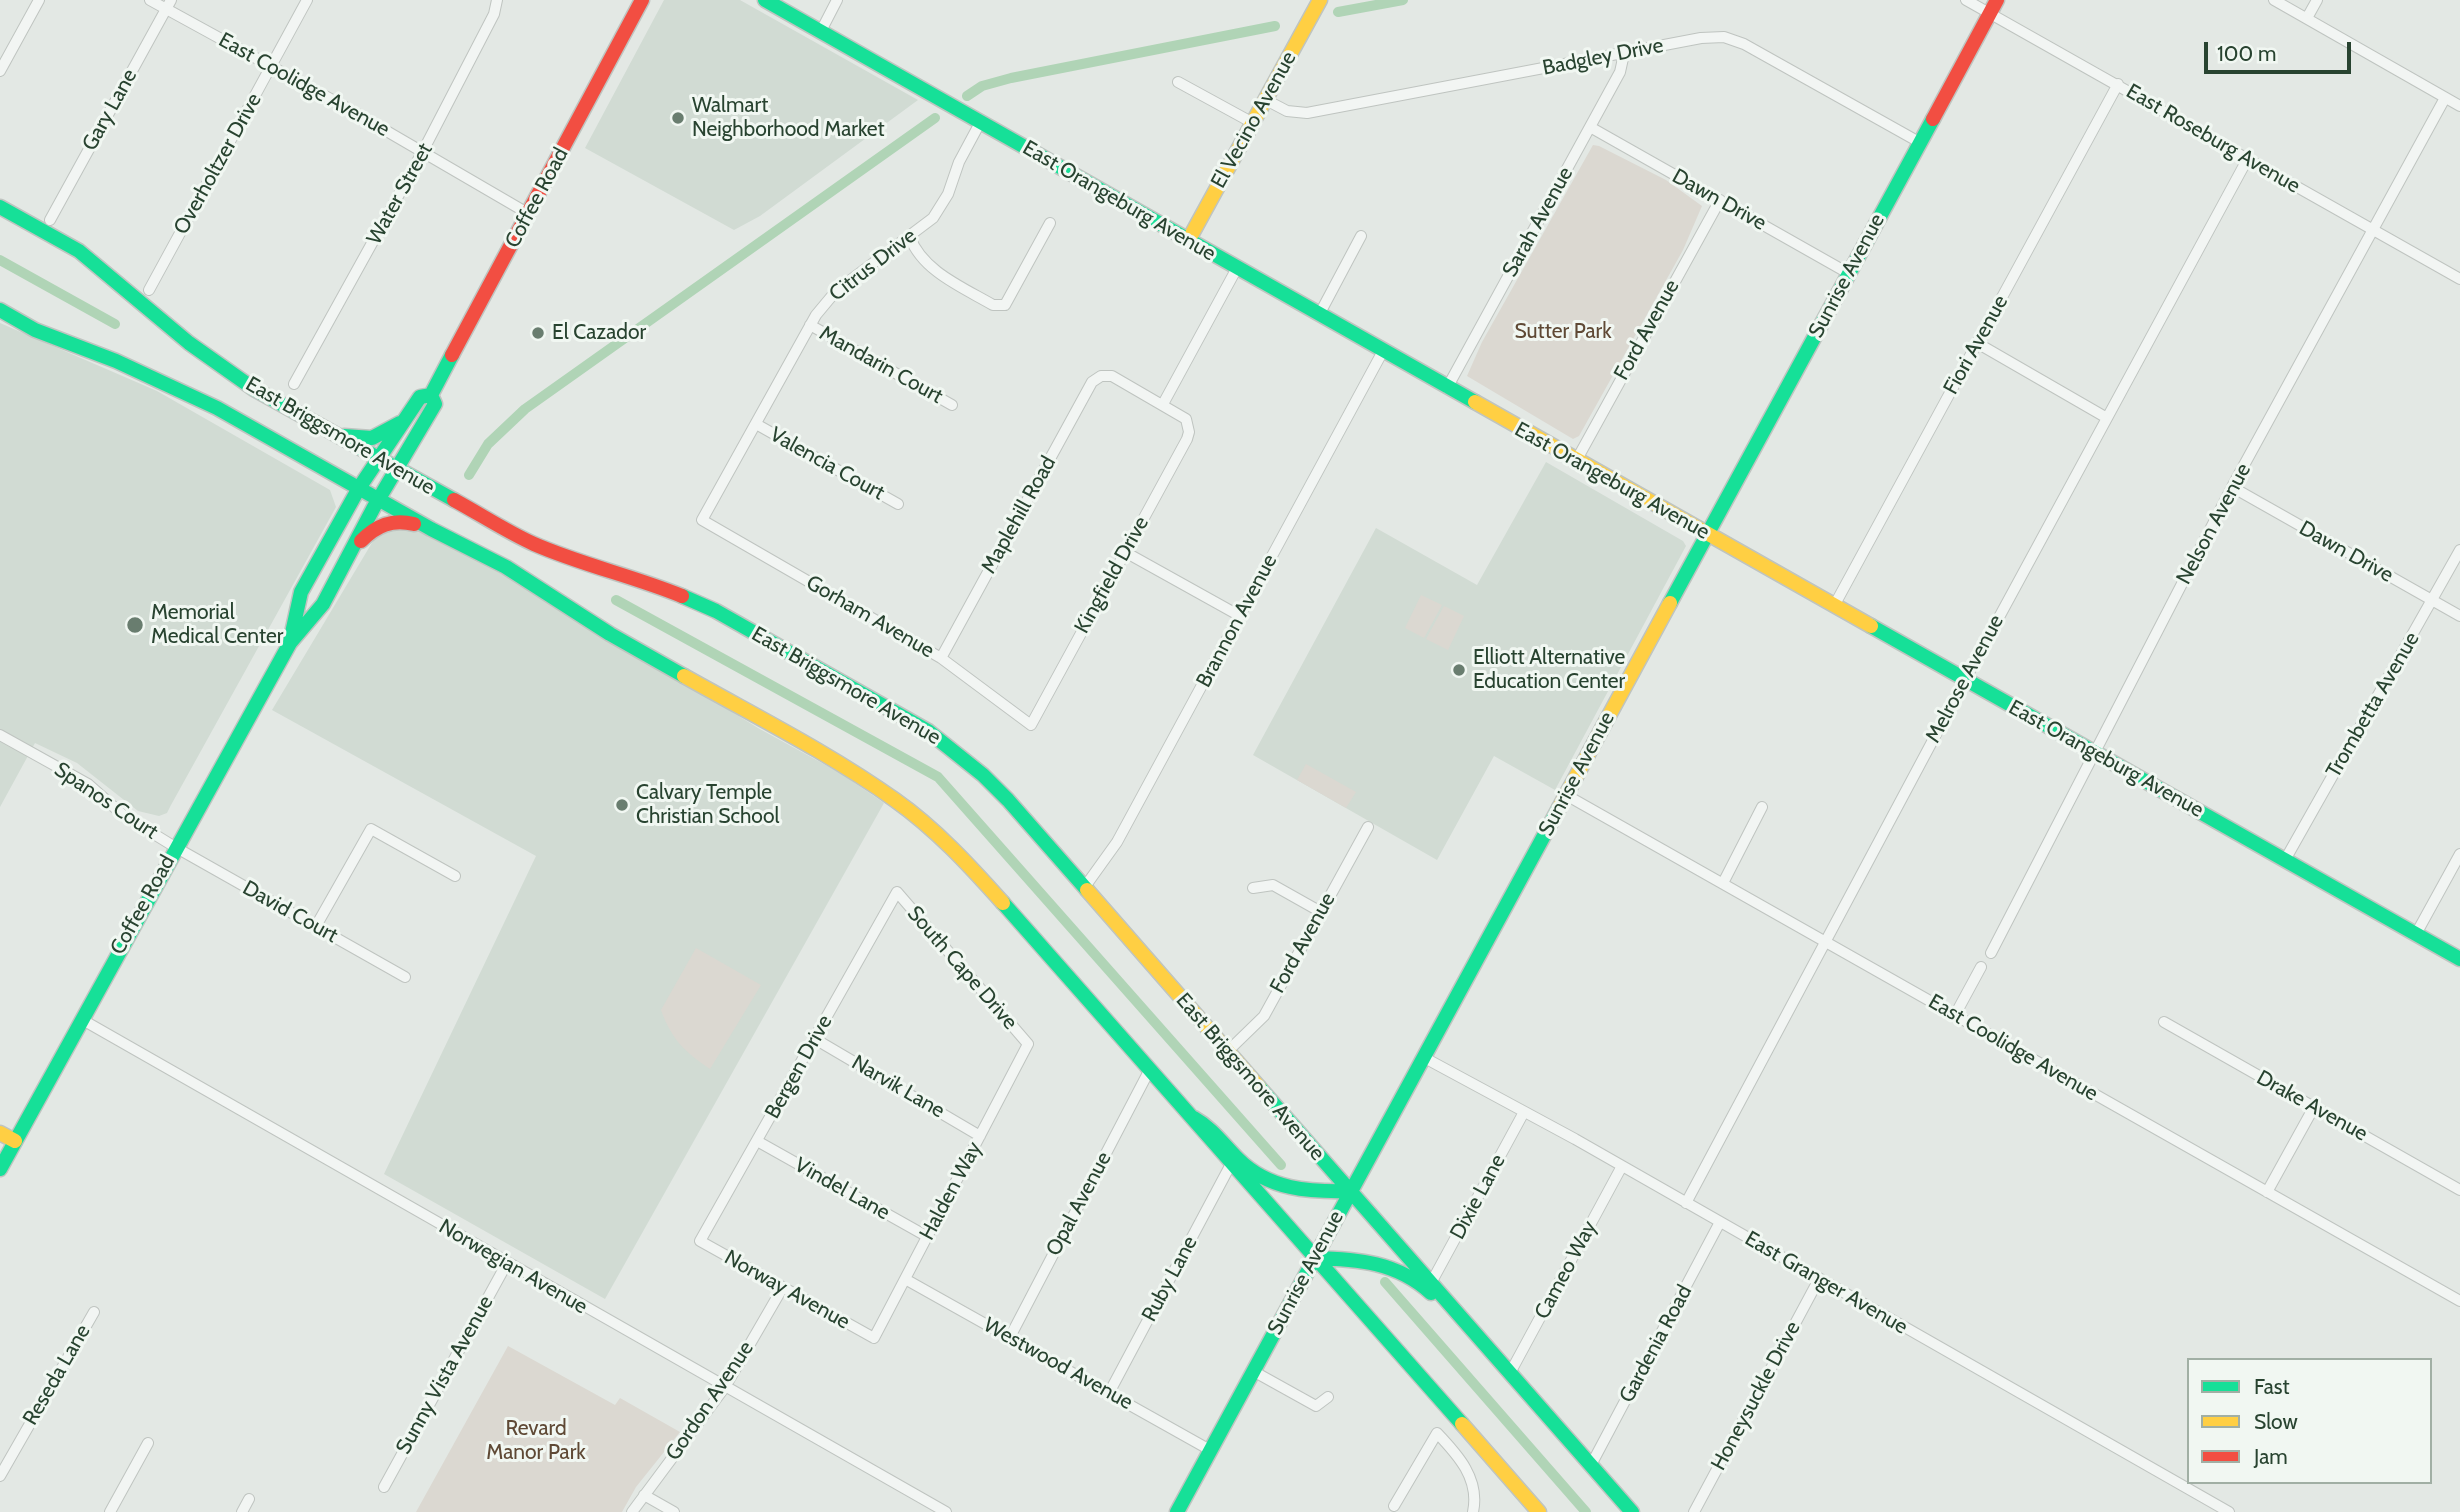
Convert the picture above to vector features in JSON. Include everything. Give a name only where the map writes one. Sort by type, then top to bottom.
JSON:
[{"type":"main road","name":"Coffee Road","points":[[431,396],[642,0]]},
{"type":"main road","name":"East Orangeburg Avenue","points":[[765,0],[2460,959]]},
{"type":"main road","name":"El Vecino Avenue","points":[[1188,241],[1320,0]]},
{"type":"main road","name":"Sunrise Avenue","points":[[1177,1512],[1993,7]]},
{"type":"main road","name":"East Briggsmore Avenue","points":[[0,207],[79,251],[220,366],[397,470],[532,543],[578,561],[643,580],[716,611],[899,712],[938,738],[983,775],[1632,1512]]},
{"type":"main road","name":"East Briggsmore Avenue","points":[[0,310],[35,330],[116,361],[217,408],[431,529],[506,567],[610,634],[857,774],[898,803],[961,856],[1539,1512]]},
{"type":"main road","name":"Coffee Road","points":[[290,643],[301,592],[359,488],[420,397],[431,396]]},
{"type":"main road","name":"Coffee Road","points":[[0,1169],[175,846],[290,643],[323,604],[435,404],[431,396]]},
{"type":"main road","points":[[337,435],[372,438],[404,420]]},
{"type":"main road","points":[[350,552],[383,523],[405,521],[431,529]]},
{"type":"main road","points":[[1187,1114],[1212,1127],[1240,1161],[1262,1177],[1305,1193],[1350,1191]]},
{"type":"main road","points":[[0,1133],[15,1141]]},
{"type":"main road","points":[[1313,1258],[1377,1262],[1424,1286],[1450,1314],[1469,1326]]},
{"type":"street","points":[[0,71],[39,0]]},
{"type":"street","name":"East Coolidge Avenue","points":[[150,0],[168,4],[271,67],[423,151],[529,214]]},
{"type":"street","name":"Overholtzer Drive","points":[[149,290],[307,0]]},
{"type":"street","name":"Water Street","points":[[294,384],[423,151],[494,13],[497,0]]},
{"type":"street","points":[[821,31],[837,0]]},
{"type":"street","name":"East Roseburg Avenue","points":[[1966,0],[1993,7],[2118,84],[2460,279]]},
{"type":"street","points":[[2274,0],[2460,106]]},
{"type":"street","points":[[2306,19],[2317,0]]},
{"type":"street","name":"Gary Lane","points":[[50,220],[168,4]]},
{"type":"street","name":"Badgley Drive","points":[[1266,100],[1287,111],[1307,113],[1701,38],[1734,39],[1919,142]]},
{"type":"street","name":"Sarah Avenue","points":[[1447,388],[1620,72],[1624,54]]},
{"type":"street","points":[[1178,82],[1253,123]]},
{"type":"street","name":"Fiori Avenue","points":[[1834,606],[2118,84]]},
{"type":"street","name":"Nelson Avenue","points":[[1991,953],[2232,488],[2445,98]]},
{"type":"street","name":"Citrus Drive","points":[[702,520],[810,325],[836,291],[910,237],[942,206],[981,121]]},
{"type":"street","name":"Dawn Drive","points":[[1590,127],[1848,273]]},
{"type":"street","name":"Melrose Avenue","points":[[1686,1203],[2248,158]]},
{"type":"street","name":"Ford Avenue","points":[[1576,461],[1720,200]]},
{"type":"street","points":[[910,237],[914,249],[925,262],[993,305],[1005,306],[1050,223]]},
{"type":"street","points":[[1319,315],[1361,236]]},
{"type":"street","points":[[1163,404],[1237,268]]},
{"type":"street","name":"Mandarin Court","points":[[810,325],[952,405]]},
{"type":"street","points":[[1977,344],[2107,418]]},
{"type":"street","name":"Brannon Avenue","points":[[1084,888],[1117,842],[1383,351]]},
{"type":"street","name":"Maplehill Road","points":[[941,658],[1092,382],[1101,376],[1112,376],[1163,404]]},
{"type":"street","name":"Kingfield Drive","points":[[1031,725],[1187,439],[1189,425],[1182,415],[1163,404]]},
{"type":"street","name":"Valencia Court","points":[[756,424],[898,504]]},
{"type":"street","name":"Dawn Drive","points":[[2232,488],[2460,617]]},
{"type":"street","name":"Gorham Avenue","points":[[702,520],[941,658],[1031,725]]},
{"type":"street","name":"Trombetta Avenue","points":[[2285,860],[2460,550]]},
{"type":"street","points":[[1125,552],[1240,615]]},
{"type":"street","name":"Spanos Court","points":[[0,735],[88,784],[123,814],[175,846]]},
{"type":"street","name":"East Coolidge Avenue","points":[[1566,795],[2460,1301]]},
{"type":"street","points":[[1723,883],[1762,807]]},
{"type":"street","name":"Ford Avenue","points":[[1228,1051],[1264,1016],[1368,827]]},
{"type":"street","points":[[316,926],[371,829],[454,876]]},
{"type":"street","name":"David Court","points":[[175,846],[405,977]]},
{"type":"street","points":[[2416,934],[2460,854]]},
{"type":"street","points":[[1253,888],[1273,885],[1321,912]]},
{"type":"street","name":"Bergen Drive","points":[[700,1241],[897,892]]},
{"type":"street","name":"South Cape Drive","points":[[897,892],[1028,1044]]},
{"type":"street","points":[[1955,1015],[1981,967]]},
{"type":"street","name":"Norwegian Avenue","points":[[81,1019],[946,1512]]},
{"type":"street","name":"Drake Avenue","points":[[2164,1023],[2460,1190]]},
{"type":"street","name":"Narvik Lane","points":[[815,1039],[980,1136]]},
{"type":"street","name":"Halden Way","points":[[874,1338],[1028,1044]]},
{"type":"street","name":"East Granger Avenue","points":[[1423,1057],[1622,1166],[2229,1512]]},
{"type":"street","name":"Opal Avenue","points":[[1010,1337],[1149,1071]]},
{"type":"street","points":[[2267,1192],[2314,1107]]},
{"type":"street","name":"Dixie Lane","points":[[1431,1283],[1524,1112]]},
{"type":"street","name":"Vindel Lane","points":[[757,1141],[928,1237]]},
{"type":"street","name":"Ruby Lane","points":[[1109,1393],[1231,1164]]},
{"type":"street","name":"Cameo Way","points":[[1510,1373],[1622,1166]]},
{"type":"street","name":"Gardenia Road","points":[[1591,1465],[1720,1222]]},
{"type":"street","name":"Norway Avenue","points":[[700,1241],[874,1338]]},
{"type":"street","name":"Sunny Vista Avenue","points":[[384,1487],[507,1263]]},
{"type":"street","name":"Westwood Avenue","points":[[905,1279],[1210,1450]]},
{"type":"street","name":"Honeysuckle Drive","points":[[1694,1512],[1819,1279]]},
{"type":"street","name":"Gordon Avenue","points":[[632,1512],[725,1387],[783,1287]]},
{"type":"street","name":"Reseda Lane","points":[[0,1476],[94,1312]]},
{"type":"street","points":[[1253,1371],[1316,1406],[1328,1397]]},
{"type":"street","points":[[1394,1506],[1437,1433],[1463,1462],[1474,1492],[1473,1512]]},
{"type":"street","points":[[110,1512],[148,1443]]},
{"type":"street","points":[[643,1495],[674,1512]]},
{"type":"street","points":[[242,1512],[248,1500]]},
{"type":"shaded area","points":[[664,0],[740,0],[918,100],[760,216],[734,230],[585,148]]},
{"type":"shaded area","name":"Memorial Medical Center","points":[[0,323],[157,391],[330,490],[336,507],[167,813],[159,816],[138,811],[77,763],[35,743],[0,807]]},
{"type":"shaded area","name":"Elliott Alternative Education Center","points":[[1546,462],[1683,541],[1686,546],[1555,790],[1494,756],[1437,860],[1253,755],[1376,528],[1477,585]]},
{"type":"shaded area","points":[[406,523],[558,604],[758,728],[842,774],[884,803],[605,1299],[384,1174],[536,856],[272,710],[379,531]]},
{"type":"green space","name":"Sutter Park","points":[[1593,145],[1666,180],[1702,206],[1683,250],[1579,436],[1573,439],[1467,376],[1482,342]]},
{"type":"green space","points":[[1421,595],[1442,605],[1424,638],[1405,628]]},
{"type":"green space","points":[[1444,606],[1464,616],[1448,650],[1426,639]]},
{"type":"green space","points":[[1306,764],[1356,792],[1346,808],[1297,780]]},
{"type":"green space","points":[[696,948],[761,985],[710,1069],[680,1044],[661,1010]]},
{"type":"green space","name":"Revard Manor Park","points":[[508,1346],[615,1405],[620,1398],[680,1432],[636,1487],[622,1512],[416,1512]]},
{"type":"waterway","points":[[1338,12],[1403,0]]},
{"type":"waterway","points":[[967,96],[982,86],[1011,78],[1275,26]]},
{"type":"waterway","points":[[469,475],[488,444],[525,409],[935,118]]},
{"type":"waterway","points":[[0,260],[115,324]]},
{"type":"waterway","points":[[616,600],[938,777],[1281,1165]]},
{"type":"waterway","points":[[1385,1282],[1586,1512]]},
{"type":"traffic: fast","points":[[765,0],[1475,402]]},
{"type":"traffic: fast","points":[[1670,603],[1933,119]]},
{"type":"traffic: fast","points":[[0,207],[79,251],[189,343],[254,389],[454,500]]},
{"type":"traffic: fast","points":[[0,310],[35,330],[116,361],[217,408],[431,529],[506,567],[610,634],[684,676]]},
{"type":"traffic: fast","points":[[0,1169],[290,643],[323,604],[374,507],[435,404],[431,395],[452,355]]},
{"type":"traffic: fast","points":[[290,642],[301,592],[359,488],[420,397],[431,395]]},
{"type":"traffic: fast","points":[[344,436],[372,438],[400,423]]},
{"type":"traffic: fast","points":[[682,596],[716,611],[928,731],[983,775],[1087,890]]},
{"type":"traffic: fast","points":[[1871,626],[2460,959]]},
{"type":"traffic: fast","points":[[1177,1512],[1559,808]]},
{"type":"traffic: fast","points":[[1003,903],[1462,1424]]},
{"type":"traffic: fast","points":[[1259,1087],[1632,1512]]},
{"type":"traffic: fast","points":[[1194,1118],[1212,1131],[1238,1159],[1263,1177],[1290,1187],[1350,1191]]},
{"type":"traffic: fast","points":[[1313,1258],[1376,1264],[1405,1275],[1431,1293]]},
{"type":"traffic: slow","points":[[1188,241],[1320,0]]},
{"type":"traffic: slow","points":[[1475,402],[1871,626]]},
{"type":"traffic: slow","points":[[1559,808],[1670,603]]},
{"type":"traffic: slow","points":[[684,676],[818,751],[895,800],[938,836],[1003,903]]},
{"type":"traffic: slow","points":[[1087,890],[1259,1087]]},
{"type":"traffic: slow","points":[[0,1133],[15,1141]]},
{"type":"traffic: slow","points":[[1462,1424],[1539,1512]]},
{"type":"traffic: jam","points":[[452,355],[642,0]]},
{"type":"traffic: jam","points":[[1933,119],[1997,0]]},
{"type":"traffic: jam","points":[[454,500],[534,544],[682,596]]},
{"type":"traffic: jam","points":[[361,541],[385,525],[399,522],[414,524]]},
{"type":"place","name":"Walmart Neighborhood Market","points":[[678,118]]},
{"type":"place","name":"El Cazador","points":[[538,333]]},
{"type":"place","name":"Memorial Medical Center","points":[[135,625]]},
{"type":"place","name":"Elliott Alternative Education Center","points":[[1459,670]]},
{"type":"place","name":"Calvary Temple Christian School","points":[[622,805]]}]
